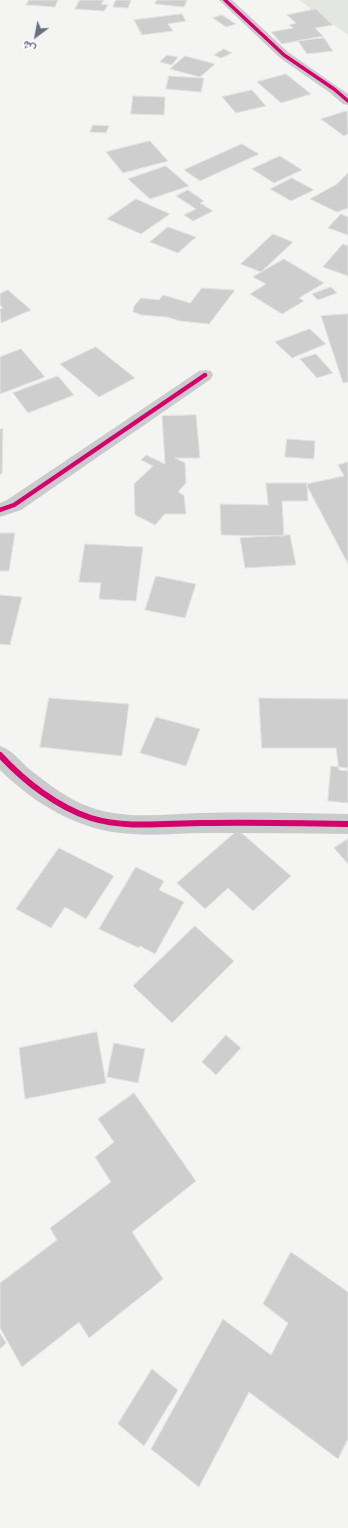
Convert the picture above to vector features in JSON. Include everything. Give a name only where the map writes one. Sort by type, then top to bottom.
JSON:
[{"type":"street","points":[[225,0],[284,55],[348,100]]},
{"type":"street","points":[[0,510],[14,505],[205,375]]},
{"type":"street","points":[[0,755],[7,764],[34,786],[62,804],[92,818],[128,824],[348,824]]},
{"type":"shaded area","points":[[299,0],[348,0],[348,35]]},
{"type":"building","points":[[29,0],[58,0],[55,7],[26,5]]},
{"type":"building","points":[[80,0],[104,0],[101,4],[108,5],[104,11],[75,9]]},
{"type":"building","points":[[116,0],[131,0],[128,8],[113,7]]},
{"type":"building","points":[[157,0],[187,0],[184,7],[155,4]]},
{"type":"building","points":[[316,9],[333,25],[315,28],[323,36],[282,44],[271,32],[293,28],[289,25],[296,23],[287,15]]},
{"type":"building","points":[[182,14],[186,21],[168,24],[173,31],[142,35],[134,20]]},
{"type":"building","points":[[222,15],[236,24],[226,27],[213,18]]},
{"type":"building","points":[[324,38],[333,51],[307,54],[298,41]]},
{"type":"building","points":[[224,49],[232,53],[221,58],[214,55]]},
{"type":"building","points":[[167,55],[178,57],[172,65],[160,62]]},
{"type":"building","points":[[185,56],[215,64],[200,77],[170,69]]},
{"type":"building","points":[[286,74],[311,94],[281,103],[257,82]]},
{"type":"building","points":[[169,76],[204,78],[201,92],[166,89]]},
{"type":"building","points":[[252,90],[266,106],[236,113],[222,97]]},
{"type":"building","points":[[133,96],[165,97],[164,115],[131,114]]},
{"type":"building","points":[[347,111],[348,134],[344,136],[321,119]]},
{"type":"building","points":[[93,125],[109,126],[106,133],[90,132]]},
{"type":"building","points":[[150,141],[168,161],[123,173],[106,152]]},
{"type":"building","points":[[242,144],[259,154],[200,181],[184,170]]},
{"type":"building","points":[[280,156],[302,170],[274,183],[252,169]]},
{"type":"building","points":[[166,166],[189,186],[150,199],[128,179]]},
{"type":"building","points":[[348,173],[348,208],[337,212],[310,199],[337,184]]},
{"type":"building","points":[[292,178],[314,190],[291,201],[270,189]]},
{"type":"building","points":[[188,190],[204,201],[200,203],[213,211],[193,221],[184,215],[196,209],[176,196]]},
{"type":"building","points":[[136,199],[170,214],[141,234],[107,219]]},
{"type":"building","points":[[341,214],[348,217],[348,235],[328,228]]},
{"type":"building","points":[[168,227],[196,237],[178,253],[150,242]]},
{"type":"building","points":[[273,234],[293,242],[261,272],[241,264]]},
{"type":"building","points":[[343,244],[348,246],[348,276],[323,267]]},
{"type":"building","points":[[284,259],[324,283],[299,298],[304,301],[282,314],[250,294],[266,284],[253,277]]},
{"type":"building","points":[[331,287],[337,293],[318,300],[312,294]]},
{"type":"building","points":[[202,288],[235,290],[209,324],[180,321],[167,317],[142,315],[133,312],[134,306],[141,298],[159,300],[163,295],[190,303]]},
{"type":"building","points":[[8,290],[31,310],[1,323],[0,309],[3,308],[0,305],[0,294]]},
{"type":"building","points":[[348,314],[348,382],[343,383],[321,316]]},
{"type":"building","points":[[310,329],[326,344],[292,358],[275,342]]},
{"type":"building","points":[[96,347],[135,378],[99,397],[60,364]]},
{"type":"building","points":[[21,349],[45,377],[0,394],[0,357]]},
{"type":"building","points":[[316,354],[333,373],[317,378],[300,359]]},
{"type":"building","points":[[58,376],[74,395],[28,413],[13,393]]},
{"type":"building","points":[[196,415],[200,458],[175,458],[185,463],[186,483],[178,492],[184,495],[186,514],[165,514],[155,525],[135,515],[134,484],[153,466],[141,460],[146,455],[165,464],[162,416]]},
{"type":"building","points":[[0,429],[3,429],[2,474],[0,474]]},
{"type":"building","points":[[287,439],[315,441],[314,459],[285,457]]},
{"type":"building","points":[[348,462],[348,564],[306,484],[344,476],[338,465]]},
{"type":"building","points":[[266,483],[307,483],[308,501],[282,501],[284,536],[221,535],[220,504],[268,505]]},
{"type":"building","points":[[0,533],[15,533],[9,571],[0,571]]},
{"type":"building","points":[[290,535],[296,565],[245,568],[240,538]]},
{"type":"building","points":[[85,544],[143,547],[136,601],[99,599],[101,583],[79,582]]},
{"type":"building","points":[[156,576],[196,584],[185,618],[145,610]]},
{"type":"building","points":[[0,595],[22,597],[10,645],[0,644]]},
{"type":"building","points":[[49,698],[129,704],[122,756],[40,747]]},
{"type":"building","points":[[259,698],[348,699],[348,771],[339,770],[336,748],[262,748]]},
{"type":"building","points":[[156,717],[200,729],[186,766],[140,753]]},
{"type":"building","points":[[331,766],[348,768],[348,803],[328,801]]},
{"type":"building","points":[[238,830],[291,876],[253,911],[228,888],[205,909],[177,883]]},
{"type":"building","points":[[348,839],[348,864],[334,848]]},
{"type":"building","points":[[59,848],[114,876],[86,919],[65,907],[51,928],[16,909]]},
{"type":"building","points":[[136,867],[164,881],[159,890],[184,902],[155,954],[99,929]]},
{"type":"building","points":[[195,926],[234,961],[172,1023],[133,986]]},
{"type":"building","points":[[97,1032],[106,1083],[25,1099],[19,1048]]},
{"type":"building","points":[[226,1035],[241,1048],[216,1075],[202,1062]]},
{"type":"building","points":[[114,1043],[145,1049],[138,1083],[107,1077]]},
{"type":"building","points":[[134,1093],[196,1181],[132,1232],[163,1279],[89,1338],[79,1322],[22,1367],[0,1328],[0,1283],[57,1240],[50,1228],[111,1182],[95,1157],[114,1142],[98,1119]]},
{"type":"building","points":[[291,1252],[348,1292],[348,1439],[338,1459],[249,1392],[199,1487],[151,1449],[223,1319],[271,1355],[288,1323],[263,1304]]},
{"type":"building","points":[[0,1333],[6,1343],[0,1349]]},
{"type":"building","points":[[152,1369],[178,1390],[144,1446],[118,1424]]},
{"type":"cycle path","points":[[225,0],[284,55],[334,89],[348,101]]},
{"type":"cycle path","points":[[0,510],[14,505],[205,375]]},
{"type":"cycle path","points":[[0,755],[30,783],[56,801],[81,814],[105,821],[147,825],[202,823],[348,824]]}]
